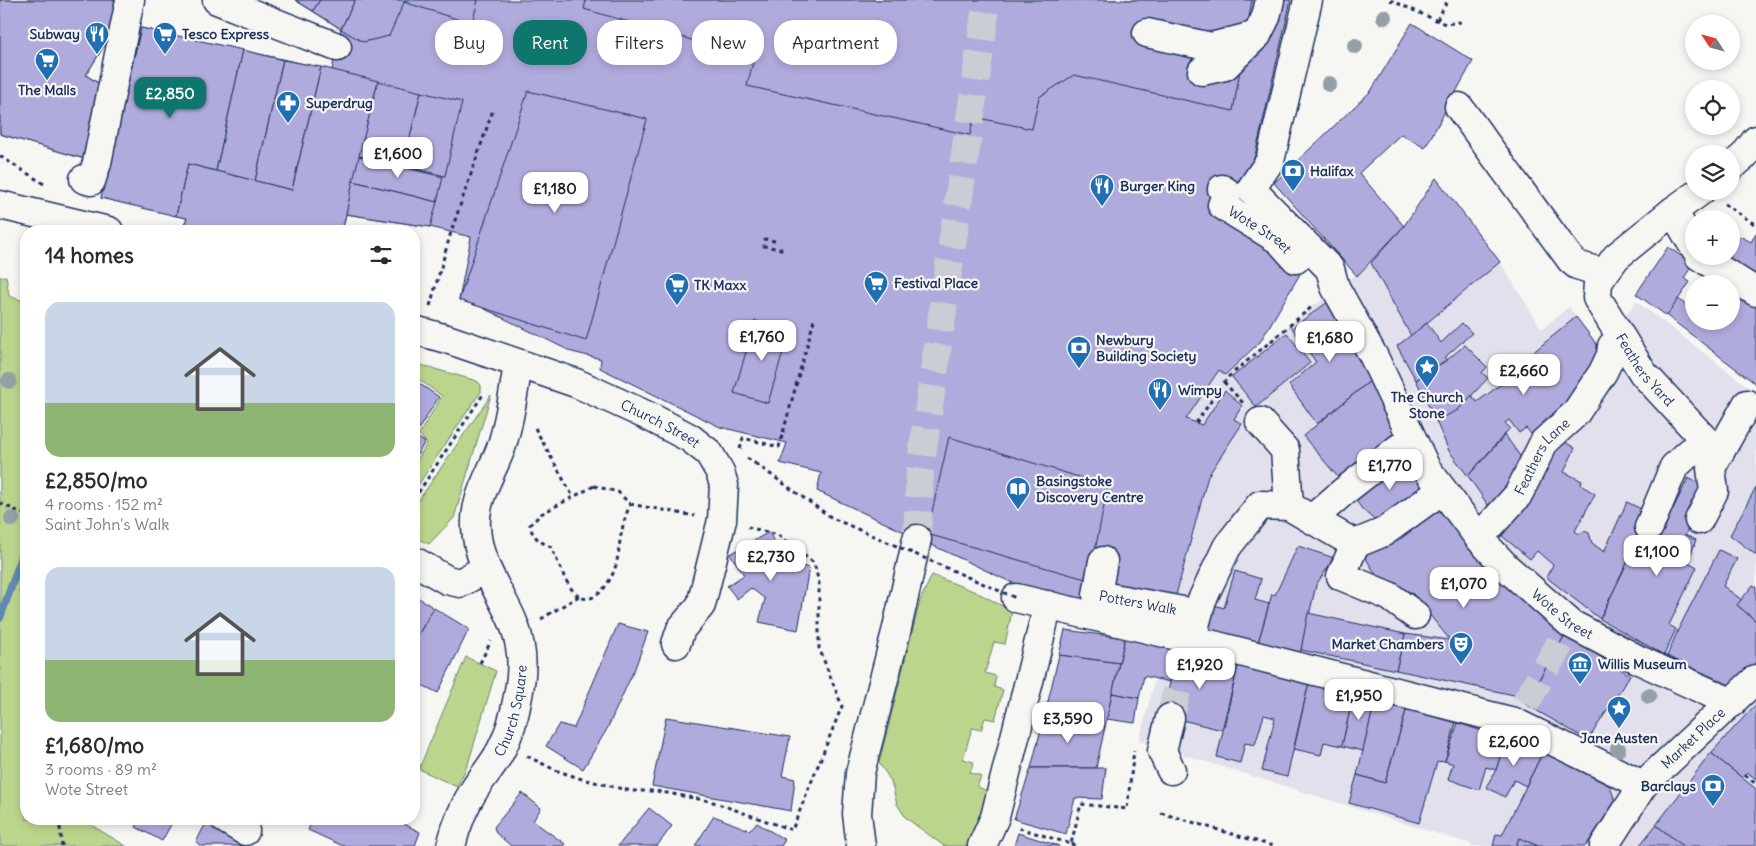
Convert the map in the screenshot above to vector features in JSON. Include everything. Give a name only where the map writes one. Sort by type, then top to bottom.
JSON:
[{"type":"street","points":[[87,188],[130,0]]},
{"type":"street","points":[[217,0],[337,47]]},
{"type":"street","points":[[1202,71],[1225,66],[1257,35],[1266,17],[1270,0]]},
{"type":"street","name":"Wote Street","points":[[1308,0],[1270,161],[1252,189],[1330,269],[1335,287],[1374,357],[1426,468],[1479,538],[1568,629],[1639,660],[1744,691]]},
{"type":"street","points":[[1147,33],[1211,47],[1257,35]]},
{"type":"street","points":[[1460,107],[1571,260],[1577,265],[1603,273],[1616,257],[1673,211],[1700,200]]},
{"type":"street","points":[[1740,159],[1756,140]]},
{"type":"street","name":"Wote Street","points":[[1222,189],[1228,193],[1222,205],[1279,240],[1311,275],[1335,287]]},
{"type":"street","points":[[0,205],[84,225]]},
{"type":"street","points":[[1673,211],[1685,232]]},
{"type":"street","points":[[1713,265],[1756,292]]},
{"type":"street","name":"Feathers Yard","points":[[1603,273],[1598,282],[1597,298],[1620,348],[1711,446]]},
{"type":"street","name":"Church Street","points":[[421,320],[518,364],[609,398],[690,438],[709,453],[720,472],[724,486],[722,520],[706,592],[701,605],[681,629],[676,644]]},
{"type":"street","points":[[1573,430],[1589,411],[1620,348]]},
{"type":"street","name":"Feathers Lane","points":[[1479,538],[1518,494],[1544,442],[1575,414],[1603,372],[1611,355],[1620,348]]},
{"type":"street","name":"Church Square","points":[[450,846],[466,805],[503,745],[512,724],[520,681],[520,647],[515,628],[485,569],[477,542],[476,525],[485,483],[501,447],[510,416],[518,364]]},
{"type":"street","points":[[1648,527],[1674,467],[1711,446],[1747,404]]},
{"type":"street","points":[[1260,422],[1286,450],[1289,506]]},
{"type":"street","points":[[1700,520],[1714,491],[1711,446]]},
{"type":"street","points":[[1312,519],[1399,448]]},
{"type":"street","points":[[1415,615],[1389,596],[1341,576],[1355,544],[1384,532],[1430,498]]},
{"type":"street","points":[[1186,639],[1227,547],[1260,505],[1289,506],[1355,544]]},
{"type":"street","points":[[861,846],[856,814],[860,773],[897,628],[917,539]]},
{"type":"street","name":"Potters Walk","points":[[1103,561],[1097,595],[1188,612],[1186,639]]},
{"type":"street","points":[[420,564],[447,580],[460,584],[485,569]]},
{"type":"street","points":[[1016,598],[1186,639],[1520,713],[1636,794]]},
{"type":"street","points":[[982,846],[995,818],[1060,608]]},
{"type":"street","name":"Market Place","points":[[1604,846],[1636,794],[1744,691]]},
{"type":"street","points":[[1170,718],[1162,751],[1171,770]]},
{"type":"path","points":[[1390,0],[1445,24],[1461,22]]},
{"type":"path","points":[[1437,20],[1448,0]]},
{"type":"path","points":[[421,320],[493,110]]},
{"type":"path","points":[[0,156],[44,184]]},
{"type":"path","points":[[1716,200],[1756,225]]},
{"type":"path","points":[[774,241],[765,239],[764,246],[786,250]]},
{"type":"path","points":[[1196,423],[1227,378],[1335,287]]},
{"type":"path","points":[[740,449],[743,438],[779,447],[814,320]]},
{"type":"path","points":[[420,490],[489,386]]},
{"type":"path","points":[[532,422],[573,497]]},
{"type":"path","points":[[747,458],[832,518],[1016,598]]},
{"type":"path","points":[[630,504],[622,528],[615,569],[607,585],[595,597],[579,596],[562,574],[551,546],[540,542],[531,532],[530,524],[541,514],[594,486],[618,492],[630,504],[700,517]]},
{"type":"path","points":[[0,503],[20,512]]},
{"type":"path","points":[[524,754],[582,779],[630,791],[656,791],[710,801],[792,830],[842,706],[819,648],[819,583],[814,563],[778,535],[742,526]]},
{"type":"path","points":[[539,620],[579,596]]},
{"type":"path","points":[[1745,775],[1756,784]]},
{"type":"path","points":[[1071,844],[1081,804],[1127,809],[1129,803]]},
{"type":"path","points":[[1161,813],[1273,846]]},
{"type":"path","points":[[60,825],[62,846]]},
{"type":"path","points":[[1013,826],[1077,846]]},
{"type":"shaded area","points":[[1500,262],[1542,329],[1569,307],[1601,352],[1636,301],[1756,393],[1756,846],[1471,846],[1471,844],[1139,741],[1208,476],[1242,424],[1234,419],[1242,406],[1225,390],[1202,425],[1186,419],[1219,370],[1225,374],[1371,263],[1411,335]]},
{"type":"green space","points":[[6,276],[9,296],[20,300],[20,825],[91,825],[126,846],[0,846],[0,277]]},
{"type":"green space","points":[[420,365],[477,381],[481,385],[481,392],[420,482],[420,455],[427,444],[420,432],[442,396],[420,380]]},
{"type":"green space","points":[[491,395],[454,518],[429,544],[420,540],[420,498]]},
{"type":"green space","points":[[932,575],[976,592],[1012,611],[1005,644],[994,642],[985,673],[996,676],[994,687],[1003,690],[995,720],[985,718],[981,730],[972,728],[963,759],[974,762],[970,773],[981,776],[977,787],[988,791],[977,834],[971,846],[944,846],[906,818],[897,804],[891,781],[879,763],[920,601]]},
{"type":"green space","points":[[466,657],[496,671],[468,764],[457,787],[420,769]]},
{"type":"building","name":"The Malls","points":[[0,0],[119,0],[117,25],[86,75],[104,87],[88,160],[0,134]]},
{"type":"building","name":"The Malls","points":[[0,0],[119,0],[117,25],[86,75],[104,87],[88,160],[0,134]]},
{"type":"building","name":"Festival Place","points":[[295,0],[1291,0],[1253,164],[1243,187],[1225,184],[1263,240],[1300,274],[1260,342],[1225,375],[1219,370],[1186,419],[1202,425],[1225,390],[1242,406],[1234,419],[1242,424],[1208,476],[1175,599],[1087,601],[1019,586],[817,491],[821,473],[780,463],[787,443],[720,427],[600,368],[601,359],[572,352],[481,307],[459,300],[471,237],[420,225],[346,214],[343,225],[184,225],[187,218],[101,198],[141,28],[332,70],[341,29]]},
{"type":"building","points":[[295,0],[320,0],[313,11]]},
{"type":"building","points":[[320,0],[355,0],[341,29],[313,11]]},
{"type":"building","points":[[355,0],[405,0],[389,36],[363,42],[341,29]]},
{"type":"building","points":[[405,0],[478,0],[473,20],[460,20],[404,2]]},
{"type":"building","points":[[586,0],[1252,0],[1233,111],[1074,75],[1039,97],[1032,129],[974,117],[970,135],[747,86],[752,65],[764,65],[764,20],[692,20],[692,40],[682,37],[682,20],[622,20],[584,9]]},
{"type":"building","points":[[1412,23],[1473,61],[1425,148],[1401,134],[1359,173],[1404,226],[1357,276],[1274,183],[1371,91]]},
{"type":"building","points":[[141,28],[243,50],[216,171],[188,164],[176,216],[101,198]]},
{"type":"building","points":[[243,50],[283,60],[255,181],[216,171]]},
{"type":"building","name":"Superdrug","points":[[283,60],[321,67],[292,190],[255,181]]},
{"type":"building","points":[[321,67],[378,81],[343,225],[184,225],[187,218],[176,216],[188,164],[292,190]]},
{"type":"building","points":[[378,81],[421,92],[403,166],[359,156]]},
{"type":"building","points":[[528,91],[647,119],[586,341],[459,300]]},
{"type":"building","points":[[421,92],[462,102],[445,176],[403,166]]},
{"type":"building","points":[[359,156],[443,177],[437,202],[353,181]]},
{"type":"building","points":[[1436,178],[1500,262],[1411,336],[1371,263],[1404,226]]},
{"type":"building","points":[[353,181],[437,202],[430,227],[346,214]]},
{"type":"building","points":[[1756,233],[1756,285],[1723,266],[1740,265],[1740,236],[1751,242]]},
{"type":"building","points":[[1668,247],[1685,259],[1685,265],[1692,265],[1684,278],[1685,289],[1667,316],[1636,294]]},
{"type":"building","points":[[1740,289],[1756,299],[1756,384],[1685,330],[1740,330]]},
{"type":"building","points":[[1332,299],[1376,376],[1317,424],[1289,385],[1316,362],[1292,328]]},
{"type":"building","points":[[1678,299],[1685,304],[1685,330],[1667,316]]},
{"type":"building","points":[[1576,317],[1607,358],[1546,434],[1533,436],[1526,428],[1519,433],[1509,420],[1505,423],[1510,428],[1468,476],[1449,451],[1436,421],[1471,395],[1477,402],[1500,385],[1497,382]]},
{"type":"building","points":[[755,321],[789,331],[768,403],[734,393]]},
{"type":"building","points":[[1427,323],[1441,343],[1462,323],[1472,333],[1444,358],[1447,360],[1416,380],[1397,346]]},
{"type":"building","points":[[1287,333],[1310,363],[1256,407],[1232,377]]},
{"type":"building","points":[[1465,345],[1487,367],[1482,373],[1488,378],[1458,410],[1436,421],[1416,380],[1447,360]]},
{"type":"building","points":[[1376,376],[1402,428],[1393,444],[1343,483],[1303,436]]},
{"type":"building","points":[[420,384],[439,397],[420,427]]},
{"type":"building","points":[[1505,435],[1527,466],[1494,514],[1468,476]]},
{"type":"building","name":"Basingstoke Discovery Centre","points":[[949,437],[1108,486],[1089,580],[927,534]]},
{"type":"building","points":[[1556,437],[1575,448],[1564,472],[1582,481],[1581,485],[1595,494],[1575,531],[1579,534],[1584,531],[1589,533],[1592,543],[1604,552],[1627,502],[1651,514],[1600,619],[1546,577],[1553,565],[1537,551],[1530,559],[1502,536],[1524,502]]},
{"type":"building","points":[[420,439],[425,442],[420,450]]},
{"type":"building","points":[[1403,452],[1428,494],[1381,526],[1362,509],[1350,492]]},
{"type":"building","points":[[1688,478],[1707,487],[1685,535],[1696,540],[1688,562],[1697,567],[1669,625],[1676,629],[1664,655],[1600,619],[1644,528],[1660,536]]},
{"type":"building","points":[[1756,487],[1756,555],[1730,535]]},
{"type":"building","points":[[1439,499],[1514,593],[1565,635],[1528,698],[1396,670],[1405,634],[1450,640],[1412,593],[1378,578],[1365,557]]},
{"type":"building","points":[[769,532],[784,561],[809,568],[798,630],[759,622],[765,599],[751,588],[737,599],[727,586],[744,575],[730,554]]},
{"type":"building","points":[[1298,546],[1334,558],[1316,585],[1299,659],[1257,646],[1272,594],[1275,595]]},
{"type":"building","points":[[1719,550],[1737,559],[1723,586],[1742,600],[1737,605],[1756,621],[1756,662],[1734,687],[1667,656],[1678,630]]},
{"type":"building","points":[[1235,571],[1261,579],[1255,600],[1269,604],[1257,646],[1206,633],[1214,605],[1224,608]]},
{"type":"building","points":[[1753,585],[1756,587],[1756,621],[1737,605]]},
{"type":"building","points":[[420,599],[434,608],[420,632]]},
{"type":"building","points":[[434,608],[469,629],[438,693],[420,684],[420,632]]},
{"type":"building","points":[[1308,613],[1405,634],[1396,670],[1301,650]]},
{"type":"building","points":[[618,624],[648,632],[635,668],[607,729],[583,769],[546,746],[559,724],[574,728]]},
{"type":"building","points":[[1065,630],[1125,638],[1119,663],[1059,655]]},
{"type":"building","name":"Willis Museum","points":[[1565,635],[1630,675],[1588,740],[1525,704]]},
{"type":"building","points":[[1125,638],[1178,651],[1170,682],[1144,676],[1139,698],[1112,693]]},
{"type":"building","points":[[1178,651],[1238,666],[1222,730],[1162,715]]},
{"type":"building","points":[[1059,655],[1119,663],[1105,727],[1045,714]]},
{"type":"building","points":[[1238,666],[1309,682],[1287,777],[1262,771],[1275,718],[1264,715],[1255,745],[1245,743],[1240,763],[1217,757]]},
{"type":"building","points":[[1309,682],[1354,692],[1342,746],[1324,742],[1321,755],[1294,749]]},
{"type":"building","points":[[1354,692],[1376,697],[1363,751],[1342,746]]},
{"type":"building","points":[[1112,693],[1139,698],[1135,723],[1107,719]]},
{"type":"building","points":[[1376,697],[1407,708],[1385,783],[1357,775]]},
{"type":"building","points":[[1756,704],[1756,779],[1747,772],[1742,778],[1711,753]]},
{"type":"building","points":[[1407,708],[1456,722],[1445,761],[1437,762],[1419,823],[1349,803],[1357,775],[1385,783]]},
{"type":"building","points":[[1045,714],[1105,727],[1096,768],[1031,768]]},
{"type":"building","points":[[666,717],[790,737],[782,776],[795,779],[791,811],[652,786]]},
{"type":"building","points":[[1458,723],[1506,739],[1496,770],[1486,767],[1479,790],[1448,779],[1453,764],[1445,761]]},
{"type":"building","points":[[1506,739],[1543,752],[1526,786],[1514,780],[1505,797],[1486,787],[1496,770]]},
{"type":"building","points":[[1543,752],[1610,786],[1615,801],[1586,846],[1538,846],[1519,838],[1516,846],[1493,846],[1496,834],[1502,835]]},
{"type":"building","name":"Barclays","points":[[1711,753],[1756,789],[1756,846],[1683,846],[1656,825]]},
{"type":"building","points":[[1031,768],[1106,768],[1102,799],[1075,798],[1066,834],[1014,819]]},
{"type":"building","points":[[522,793],[541,808],[533,821],[565,844],[563,846],[511,846],[496,833],[494,827]]},
{"type":"building","points":[[649,808],[672,826],[657,846],[618,846]]},
{"type":"building","points":[[714,816],[749,830],[757,823],[785,840],[781,846],[695,846]]},
{"type":"building","points":[[137,825],[171,825],[162,841],[136,827]]},
{"type":"building","points":[[205,825],[219,825],[248,841],[245,846],[201,846],[196,842]]},
{"type":"building","points":[[310,825],[406,825],[420,832],[415,846],[343,846],[308,830]]},
{"type":"building","points":[[1656,825],[1683,846],[1639,846]]},
{"type":"building","points":[[1018,833],[1059,846],[1014,846]]},
{"type":"building","points":[[1519,838],[1538,846],[1516,846]]},
{"type":"waterway","points":[[0,618],[20,562]]},
{"type":"tunnel","points":[[917,539],[920,470],[987,0]]},
{"type":"tunnel","points":[[1525,704],[1565,635]]},
{"type":"tunnel","points":[[1170,718],[1187,653]]},
{"type":"place","name":"Subway","points":[[97,55]]},
{"type":"place","name":"Tesco Express","points":[[165,55]]},
{"type":"place","name":"The Malls","points":[[47,81]]},
{"type":"place","name":"Superdrug","points":[[288,124]]},
{"type":"place","name":"Halifax","points":[[1293,192]]},
{"type":"place","name":"Burger King","points":[[1102,207]]},
{"type":"place","name":"Festival Place","points":[[876,304]]},
{"type":"place","name":"TK Maxx","points":[[677,306]]},
{"type":"place","name":"Newbury Building Society","points":[[1079,369]]},
{"type":"place","name":"The Church Stone","points":[[1427,388]]},
{"type":"place","name":"Wimpy","points":[[1160,411]]},
{"type":"place","name":"Basingstoke Discovery Centre","points":[[1018,510]]},
{"type":"place","name":"Market Chambers","points":[[1461,665]]},
{"type":"place","name":"Willis Museum","points":[[1580,685]]},
{"type":"place","name":"Jane Austen","points":[[1619,729]]},
{"type":"place","name":"Barclays","points":[[1713,807]]}]
